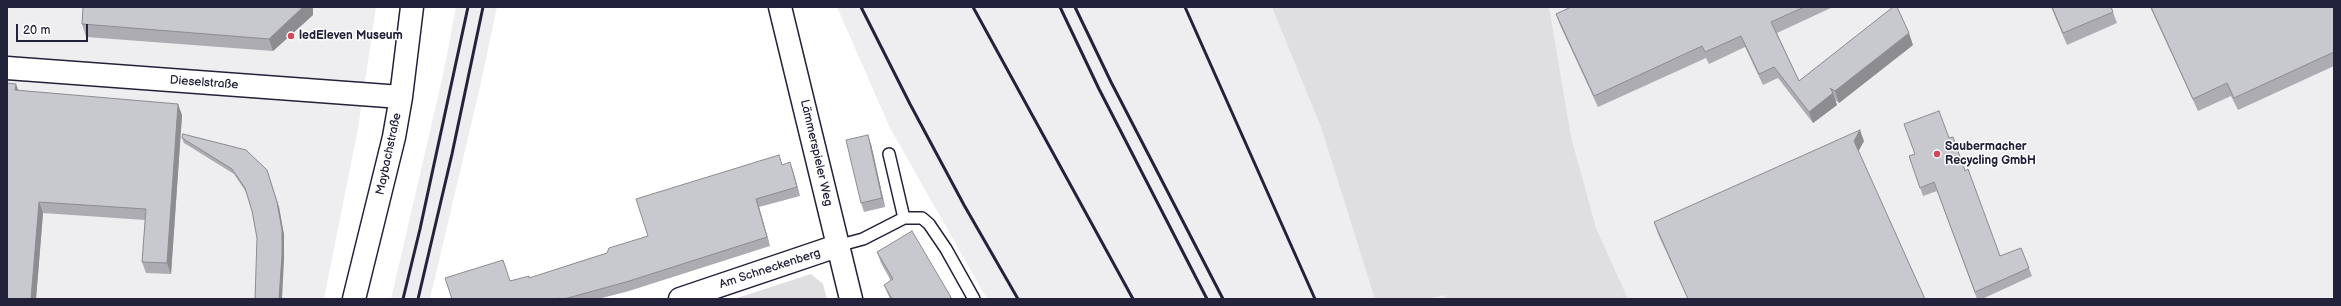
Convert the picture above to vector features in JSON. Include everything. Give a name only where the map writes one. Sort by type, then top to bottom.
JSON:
[{"type":"street","name":"Maybachstraße","points":[[354,299],[381,197],[401,97],[412,7]]},
{"type":"street","name":"Lämmerspieler Weg","points":[[780,7],[851,299]]},
{"type":"street","name":"Dieselstraße","points":[[7,68],[401,97]]},
{"type":"street","name":"Am Schneckenberg","points":[[680,299],[837,246]]},
{"type":"lane","points":[[889,154],[904,218]]},
{"type":"lane","points":[[837,246],[864,239],[904,218],[922,218],[929,224],[974,299]]},
{"type":"shaded area","points":[[7,7],[376,7],[358,129],[324,299],[7,299]]},
{"type":"shaded area","points":[[456,7],[497,7],[480,87],[430,299],[391,299],[443,75]]},
{"type":"shaded area","points":[[837,7],[2334,7],[2334,299],[987,299],[890,128]]},
{"type":"shaded area","points":[[1272,7],[1549,7],[1571,137],[1596,228],[1628,299],[1446,299],[1444,295],[1428,299],[1375,299],[1321,127]]},
{"type":"shaded area","points":[[811,274],[823,284],[827,299],[734,299]]},
{"type":"building","points":[[83,7],[303,7],[269,39],[82,24]]},
{"type":"building","points":[[1571,7],[1804,7],[1771,22],[1799,81],[1893,7],[1897,7],[1909,33],[1835,91],[1830,88],[1833,93],[1809,112],[1774,67],[1759,74],[1741,36],[1705,52],[1702,46],[1594,96],[1556,14]]},
{"type":"building","points":[[2052,7],[2111,7],[2113,12],[2063,33]]},
{"type":"building","points":[[2151,7],[2334,7],[2334,52],[2234,98],[2227,83],[2193,99]]},
{"type":"building","points":[[7,83],[16,84],[15,90],[178,104],[167,263],[142,262],[146,209],[39,202],[31,299],[7,299]]},
{"type":"building","points":[[1939,111],[1949,138],[1953,137],[1965,171],[1968,169],[2000,256],[2021,248],[2029,268],[1975,292],[1934,182],[1920,188],[1909,156],[1915,154],[1904,124]]},
{"type":"building","points":[[1860,130],[1854,141],[1925,299],[1688,299],[1654,222]]},
{"type":"building","points":[[183,134],[246,150],[267,170],[277,202],[282,230],[279,299],[255,299],[257,238],[252,211],[245,188],[232,169],[182,138]]},
{"type":"building","points":[[868,135],[882,198],[861,203],[846,140]]},
{"type":"building","points":[[779,155],[782,165],[790,162],[797,187],[756,199],[767,237],[626,282],[564,299],[452,299],[445,278],[503,260],[510,281],[529,276],[529,278],[607,253],[609,248],[648,236],[636,199]]},
{"type":"building","points":[[912,231],[952,299],[892,299],[884,285],[893,279],[877,252]]},
{"type":"railway","points":[[403,299],[420,229],[468,7]]},
{"type":"railway","points":[[418,299],[452,154],[483,7]]},
{"type":"railway","points":[[861,7],[910,104],[964,205],[1018,299]]},
{"type":"railway","points":[[973,7],[1133,299]]},
{"type":"railway","points":[[1060,7],[1099,89],[1207,299]]},
{"type":"railway","points":[[1075,7],[1111,82],[1223,299]]},
{"type":"railway","points":[[1185,7],[1315,299]]},
{"type":"place","name":"ledEleven Museum","points":[[291,36]]},
{"type":"place","name":"Saubermacher Recycling GmbH","points":[[1937,154]]}]
